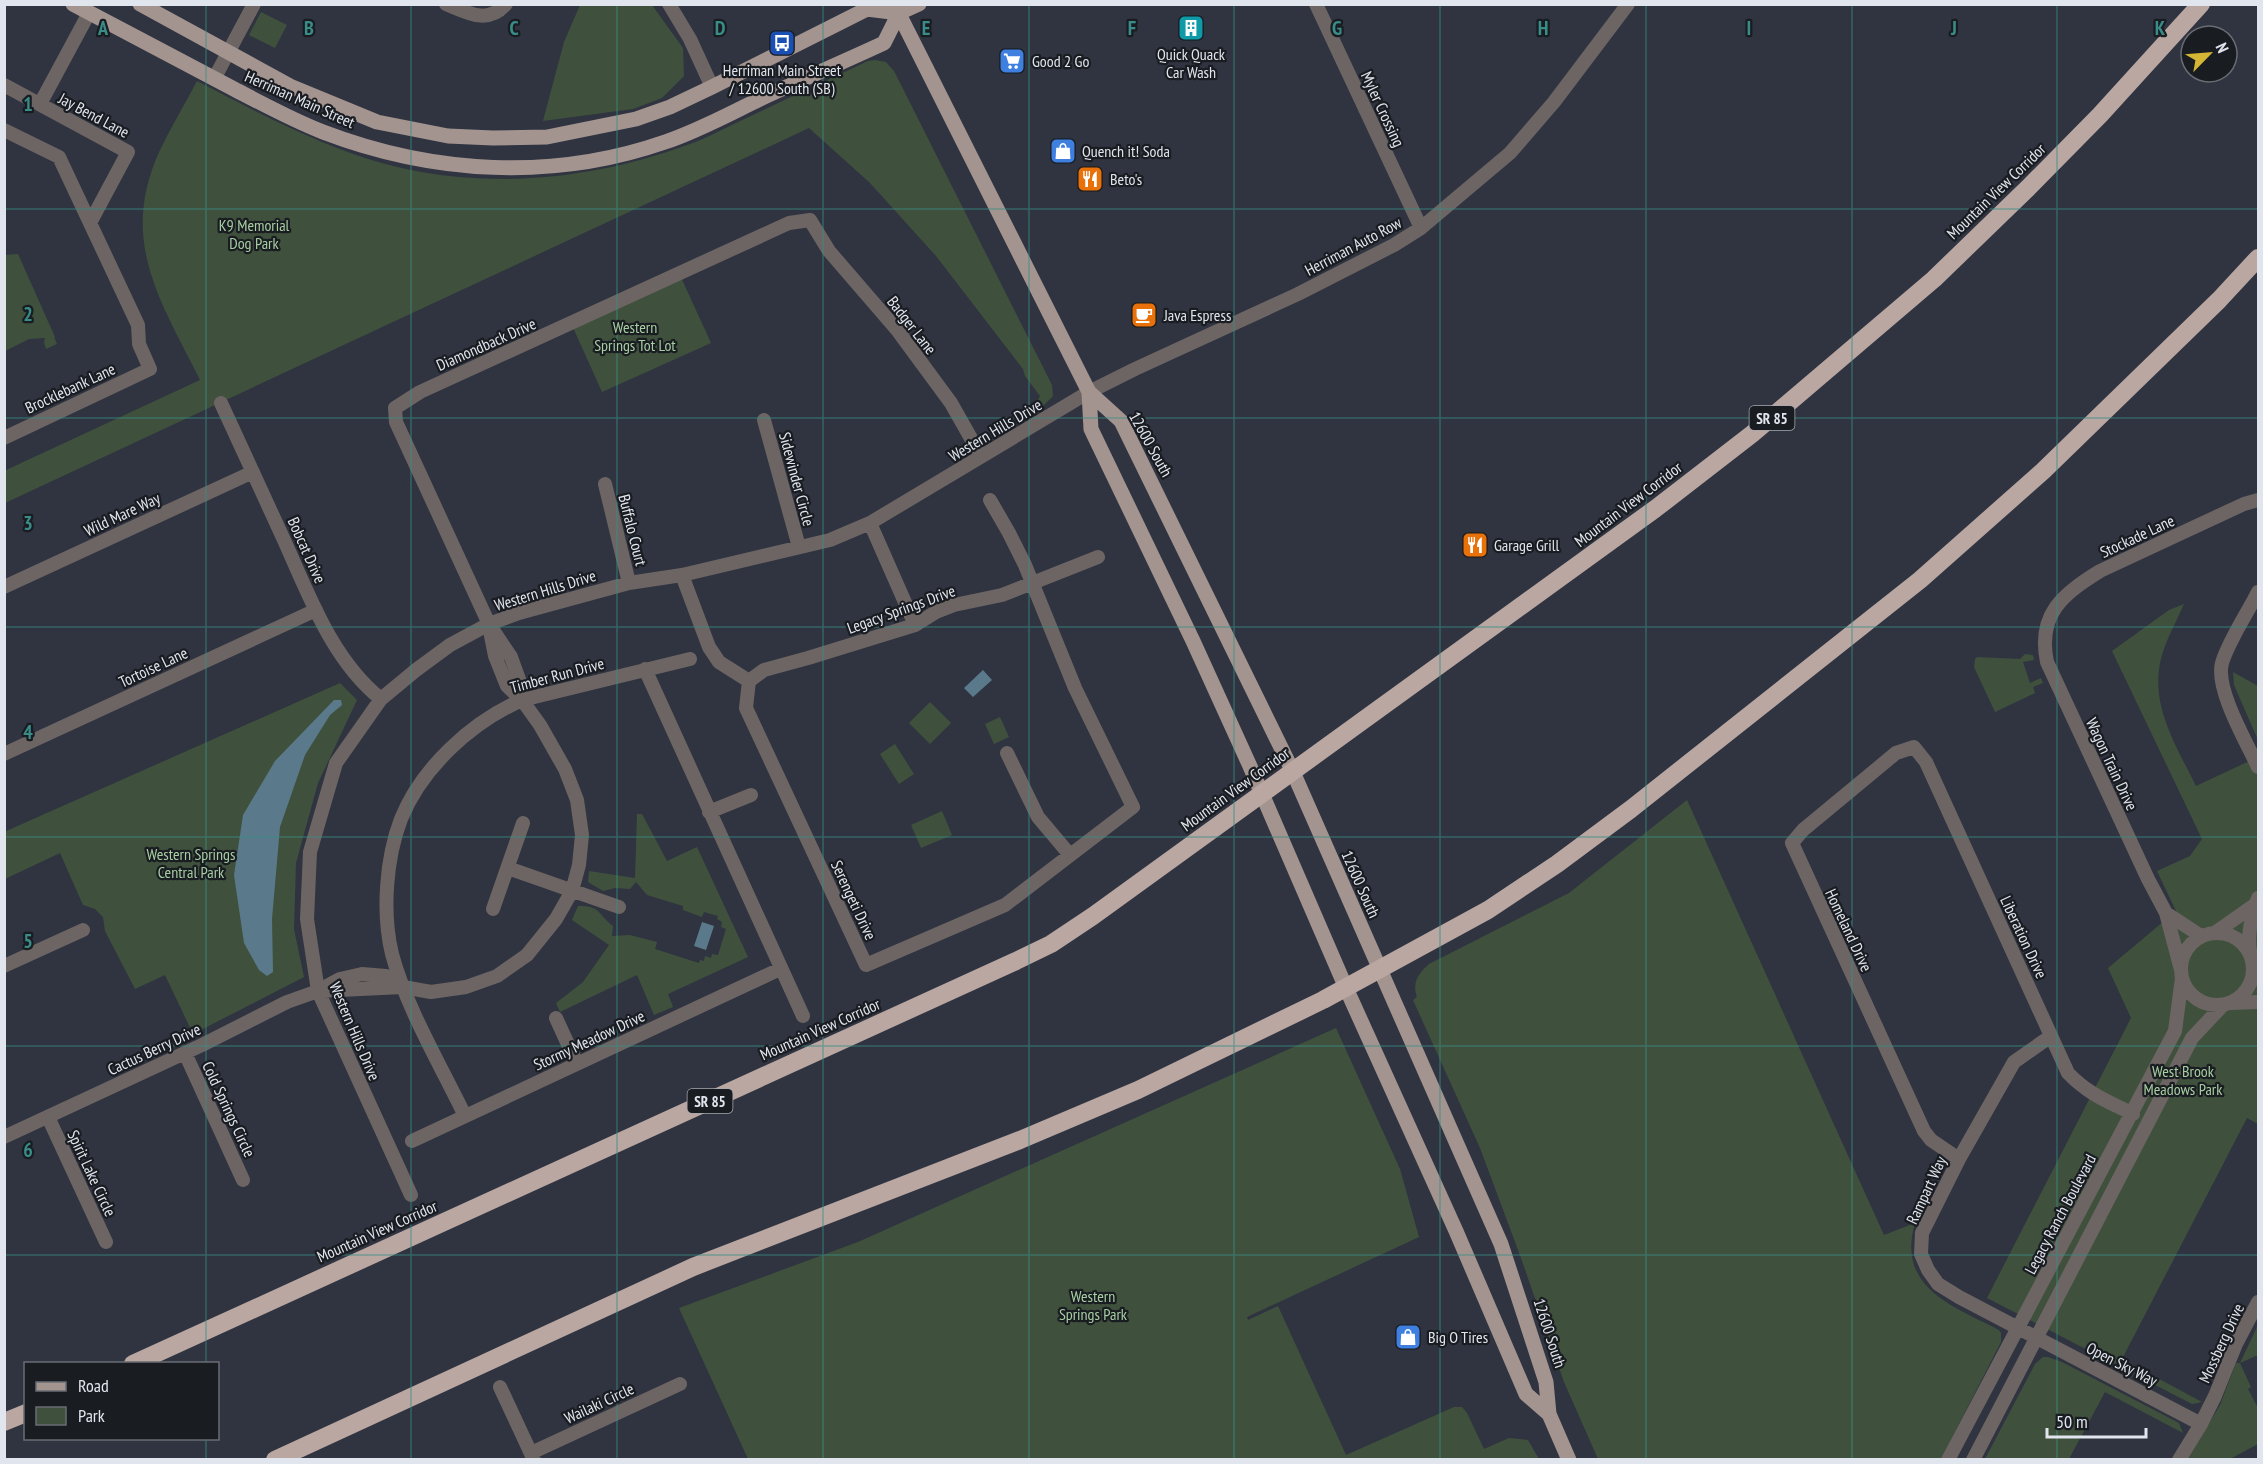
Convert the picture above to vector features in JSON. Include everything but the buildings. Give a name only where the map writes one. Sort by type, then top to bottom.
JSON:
[{"type":"highway","name":"Mountain View Corridor","points":[[137,1362],[1051,944],[1293,772],[1655,509],[1752,434],[1934,279],[2100,115],[2201,4]]},
{"type":"highway","points":[[275,1460],[693,1267],[1020,1140],[1128,1094],[1260,1032],[1380,970],[1488,910],[1557,864],[1631,809],[1920,579],[2043,471],[2219,300],[2259,258]]},
{"type":"highway","points":[[4,1422],[24,1414]]},
{"type":"main road","name":"Herriman Main Street","points":[[73,4],[214,79],[322,132],[410,159],[494,169],[529,169],[615,156],[665,142],[884,43],[897,9],[867,9],[711,87],[636,119],[548,136],[493,138],[448,136],[377,122],[292,87],[140,4]]},
{"type":"main road","points":[[897,9],[919,4]]},
{"type":"main road","name":"12600 South","points":[[897,9],[1089,392],[1121,421],[1293,772],[1502,1244],[1546,1382],[1549,1414],[1569,1460]]},
{"type":"main road","name":"12600 South","points":[[1089,392],[1091,429],[1193,640],[1456,1231],[1526,1394],[1549,1414]]},
{"type":"street","points":[[214,79],[254,4]]},
{"type":"street","points":[[446,4],[484,17],[498,14],[506,4]]},
{"type":"street","points":[[669,4],[690,39],[711,87]]},
{"type":"street","name":"Myler Crossing","points":[[1316,4],[1421,228]]},
{"type":"street","name":"Herriman Auto Row","points":[[1089,392],[1364,261],[1421,228],[1510,153],[1554,102],[1628,4]]},
{"type":"street","points":[[40,104],[89,13]]},
{"type":"street","name":"Jay Bend Lane","points":[[4,86],[128,152],[90,223]]},
{"type":"street","points":[[4,130],[58,157],[90,223]]},
{"type":"street","name":"Badger Lane","points":[[810,220],[829,251],[898,331],[951,403],[981,456]]},
{"type":"street","name":"Diamondback Drive","points":[[489,624],[396,422],[395,408],[420,392],[789,223],[810,220]]},
{"type":"street","name":"Brocklebank Lane","points":[[4,438],[150,369],[139,344],[138,325],[90,223]]},
{"type":"street","name":"Western Hills Drive","points":[[411,1195],[318,992],[307,919],[310,852],[336,763],[381,699],[450,645],[489,624],[519,613],[629,583],[682,574],[830,540],[870,523],[1089,392]]},
{"type":"street","name":"Bobcat Drive","points":[[221,403],[316,610],[342,656],[370,691],[381,699]]},
{"type":"street","name":"Sidewinder Circle","points":[[764,420],[799,547]]},
{"type":"street","name":"Wild Mare Way","points":[[4,586],[253,472]]},
{"type":"street","name":"Buffalo Court","points":[[605,484],[629,583]]},
{"type":"street","points":[[990,500],[1033,583]]},
{"type":"street","name":"Stockade Lane","points":[[2046,624],[2059,601],[2100,571],[2234,509],[2259,500]]},
{"type":"street","points":[[870,523],[915,625]]},
{"type":"street","name":"Legacy Springs Drive","points":[[749,681],[764,670],[915,625],[936,612],[954,605],[988,600],[1098,557]]},
{"type":"street","points":[[682,574],[709,647],[719,662],[749,681]]},
{"type":"street","name":"Serengeti Drive","points":[[749,681],[746,708],[866,965],[1005,905],[1133,807],[1075,689],[1033,583]]},
{"type":"street","points":[[2259,592],[2225,655],[2221,674],[2223,692],[2259,767]]},
{"type":"street","name":"Tortoise Lane","points":[[4,753],[316,610]]},
{"type":"street","points":[[489,624],[511,657],[520,682],[522,700]]},
{"type":"street","name":"Wagon Train Drive","points":[[2046,624],[2045,651],[2055,681],[2166,913],[2182,974]]},
{"type":"street","name":"Timber Run Drive","points":[[465,1116],[403,987],[392,952],[386,905],[391,861],[401,819],[421,782],[447,753],[475,727],[505,707],[522,700],[690,658]]},
{"type":"street","points":[[645,669],[803,1016]]},
{"type":"street","name":"Cactus Berry Drive","points":[[4,1137],[287,1002],[318,992],[403,987],[431,992],[466,987],[497,976],[527,956],[556,919],[572,891],[579,865],[582,835],[577,800],[565,769],[540,725],[522,700]]},
{"type":"street","name":"Liberation Drive","points":[[1914,747],[1926,762],[2068,1073],[2082,1088],[2133,1114]]},
{"type":"street","name":"Homeland Drive","points":[[1914,747],[1896,753],[1803,830],[1792,843],[1924,1131],[1931,1140],[1959,1159]]},
{"type":"street","points":[[1007,753],[1038,817],[1070,855]]},
{"type":"street","points":[[709,812],[752,795]]},
{"type":"street","points":[[493,909],[523,823]]},
{"type":"street","points":[[508,868],[619,907]]},
{"type":"street","points":[[2257,901],[2216,932],[2201,936],[2186,950],[2182,974],[2187,987],[2202,1002],[2212,1005],[2259,1002]]},
{"type":"street","points":[[2226,1004],[2247,990],[2252,980],[2254,966],[2249,949],[2257,901]]},
{"type":"street","name":"Wagon Train Drive","points":[[2166,913],[2201,936]]},
{"type":"street","points":[[4,966],[82,930]]},
{"type":"street","points":[[2216,932],[2237,938],[2246,946],[2254,966]]},
{"type":"street","name":"Stormy Meadow Drive","points":[[412,1141],[780,969]]},
{"type":"street","name":"Legacy Ranch Boulevard","points":[[1973,1460],[2027,1334],[2175,1031],[2182,974]]},
{"type":"street","name":"Legacy Ranch Boulevard","points":[[1948,1460],[2027,1334],[2192,1038],[2226,1004]]},
{"type":"street","points":[[556,1018],[577,1064]]},
{"type":"street","name":"Rampart Way","points":[[2027,1334],[1938,1284],[1928,1270],[1922,1254],[1922,1233],[1959,1159],[2014,1062],[2051,1036]]},
{"type":"street","name":"Cold Springs Circle","points":[[184,1053],[243,1180]]},
{"type":"street","name":"Spirit Lake Circle","points":[[48,1117],[106,1242]]},
{"type":"street","name":"Mossberg Drive","points":[[2179,1460],[2201,1424],[2236,1344],[2259,1302]]},
{"type":"street","name":"Open Sky Way","points":[[2027,1334],[2201,1424]]},
{"type":"street","name":"Wailaki Circle","points":[[533,1456],[680,1384]]},
{"type":"street","points":[[500,1387],[533,1456]]},
{"type":"green space","points":[[580,5],[652,5],[683,48],[684,76],[662,98],[633,109],[543,121],[564,42]]},
{"type":"green space","points":[[261,12],[287,25],[275,48],[249,35]]},
{"type":"green space","name":"K9 Memorial Dog Park","points":[[868,61],[886,62],[894,71],[1052,385],[1053,396],[1043,406],[1037,402],[1040,396],[1025,376],[1023,369],[936,256],[870,183],[809,128],[5,503],[4,471],[200,380],[159,297],[144,242],[143,213],[148,183],[160,150],[197,81],[307,136],[387,164],[430,173],[473,178],[516,179],[560,176],[603,169],[687,145]]},
{"type":"green space","points":[[18,254],[55,337],[57,344],[46,349],[45,338],[29,339],[5,351],[5,255]]},
{"type":"green space","name":"Western Springs Tot Lot","points":[[679,273],[711,343],[602,392],[571,323]]},
{"type":"green space","name":"West Brook Meadows Park","points":[[2184,604],[2164,649],[2159,673],[2161,707],[2180,755],[2196,786],[2258,757],[2258,1124],[2247,1118],[2122,1359],[2202,1402],[2192,1404],[1987,1298],[2131,1018],[2108,968],[2176,911],[2157,871],[2190,856],[2202,839],[2112,651],[2169,610]]},
{"type":"green space","points":[[2025,654],[2033,655],[2034,660],[2023,662],[2030,683],[2041,678],[2043,683],[2033,687],[2035,693],[1995,712],[1974,667],[1975,659],[1977,657],[2020,659]]},
{"type":"green space","points":[[2233,672],[2258,686],[2258,740],[2234,685]]},
{"type":"green space","name":"Western Springs Central Park","points":[[340,683],[357,700],[318,783],[296,863],[294,929],[304,977],[193,1034],[165,975],[135,989],[105,931],[103,917],[95,909],[83,905],[60,853],[5,879],[4,832]]},
{"type":"green space","points":[[930,702],[951,723],[930,744],[909,723]]},
{"type":"green space","points":[[1000,717],[1009,737],[994,744],[985,724]]},
{"type":"green space","points":[[895,744],[914,774],[899,784],[880,754]]},
{"type":"green space","points":[[1687,800],[1884,1235],[1915,1223],[1911,1245],[1914,1264],[1921,1279],[1947,1303],[2001,1333],[2001,1342],[1941,1459],[1598,1459],[1564,1382],[1480,1148],[1413,1000],[1417,997],[1415,987],[1417,979],[1429,964],[1569,893]]},
{"type":"green space","points":[[942,811],[952,835],[921,848],[911,825]]},
{"type":"green space","points":[[637,814],[642,814],[667,861],[697,847],[748,957],[668,994],[673,1007],[654,1015],[637,975],[560,1012],[556,1003],[583,982],[609,945],[572,920],[578,906],[595,909],[613,926],[612,936],[630,935],[657,942],[655,949],[699,963],[700,960],[704,961],[705,956],[711,958],[712,954],[718,955],[726,929],[721,927],[722,922],[717,919],[718,916],[704,912],[702,917],[683,910],[683,906],[647,895],[636,882],[630,889],[615,888],[603,891],[588,882],[589,871],[635,878]]},
{"type":"green space","name":"Western Springs Park","points":[[1336,1028],[1400,1169],[1419,1237],[1247,1317],[1248,1320],[1278,1306],[1346,1455],[1454,1407],[1462,1407],[1484,1449],[1509,1438],[1528,1440],[1539,1459],[748,1459],[679,1308],[858,1242]]},
{"type":"green space","points":[[2258,1325],[2258,1355],[2240,1363]]},
{"type":"green space","points":[[2043,1357],[2062,1362],[2179,1423],[2183,1433],[2105,1392],[2069,1459],[1985,1459],[2035,1364]]},
{"type":"green space","points":[[2236,1363],[2240,1363],[2251,1387],[2248,1389],[2258,1408],[2258,1444],[2230,1459],[2188,1459],[2220,1405]]},
{"type":"water","points":[[983,670],[992,680],[973,697],[964,688]]},
{"type":"water","points":[[334,700],[341,700],[342,705],[330,715],[305,755],[280,827],[272,919],[273,972],[267,976],[259,970],[244,943],[234,875],[243,815],[275,761]]},
{"type":"water","points":[[702,922],[714,926],[706,950],[694,946]]},
{"type":"place","name":"Quick Quack Car Wash","points":[[1191,28]]},
{"type":"place","name":"Herriman Main Street / 12600 South (SB)","points":[[782,43]]},
{"type":"place","name":"Good 2 Go","points":[[1012,61]]},
{"type":"place","name":"Quench it! Soda","points":[[1063,151]]},
{"type":"place","name":"Beto's","points":[[1090,179]]},
{"type":"place","name":"Java Espress","points":[[1144,315]]},
{"type":"place","name":"Garage Grill","points":[[1475,545]]},
{"type":"place","name":"Big O Tires","points":[[1408,1337]]}]
